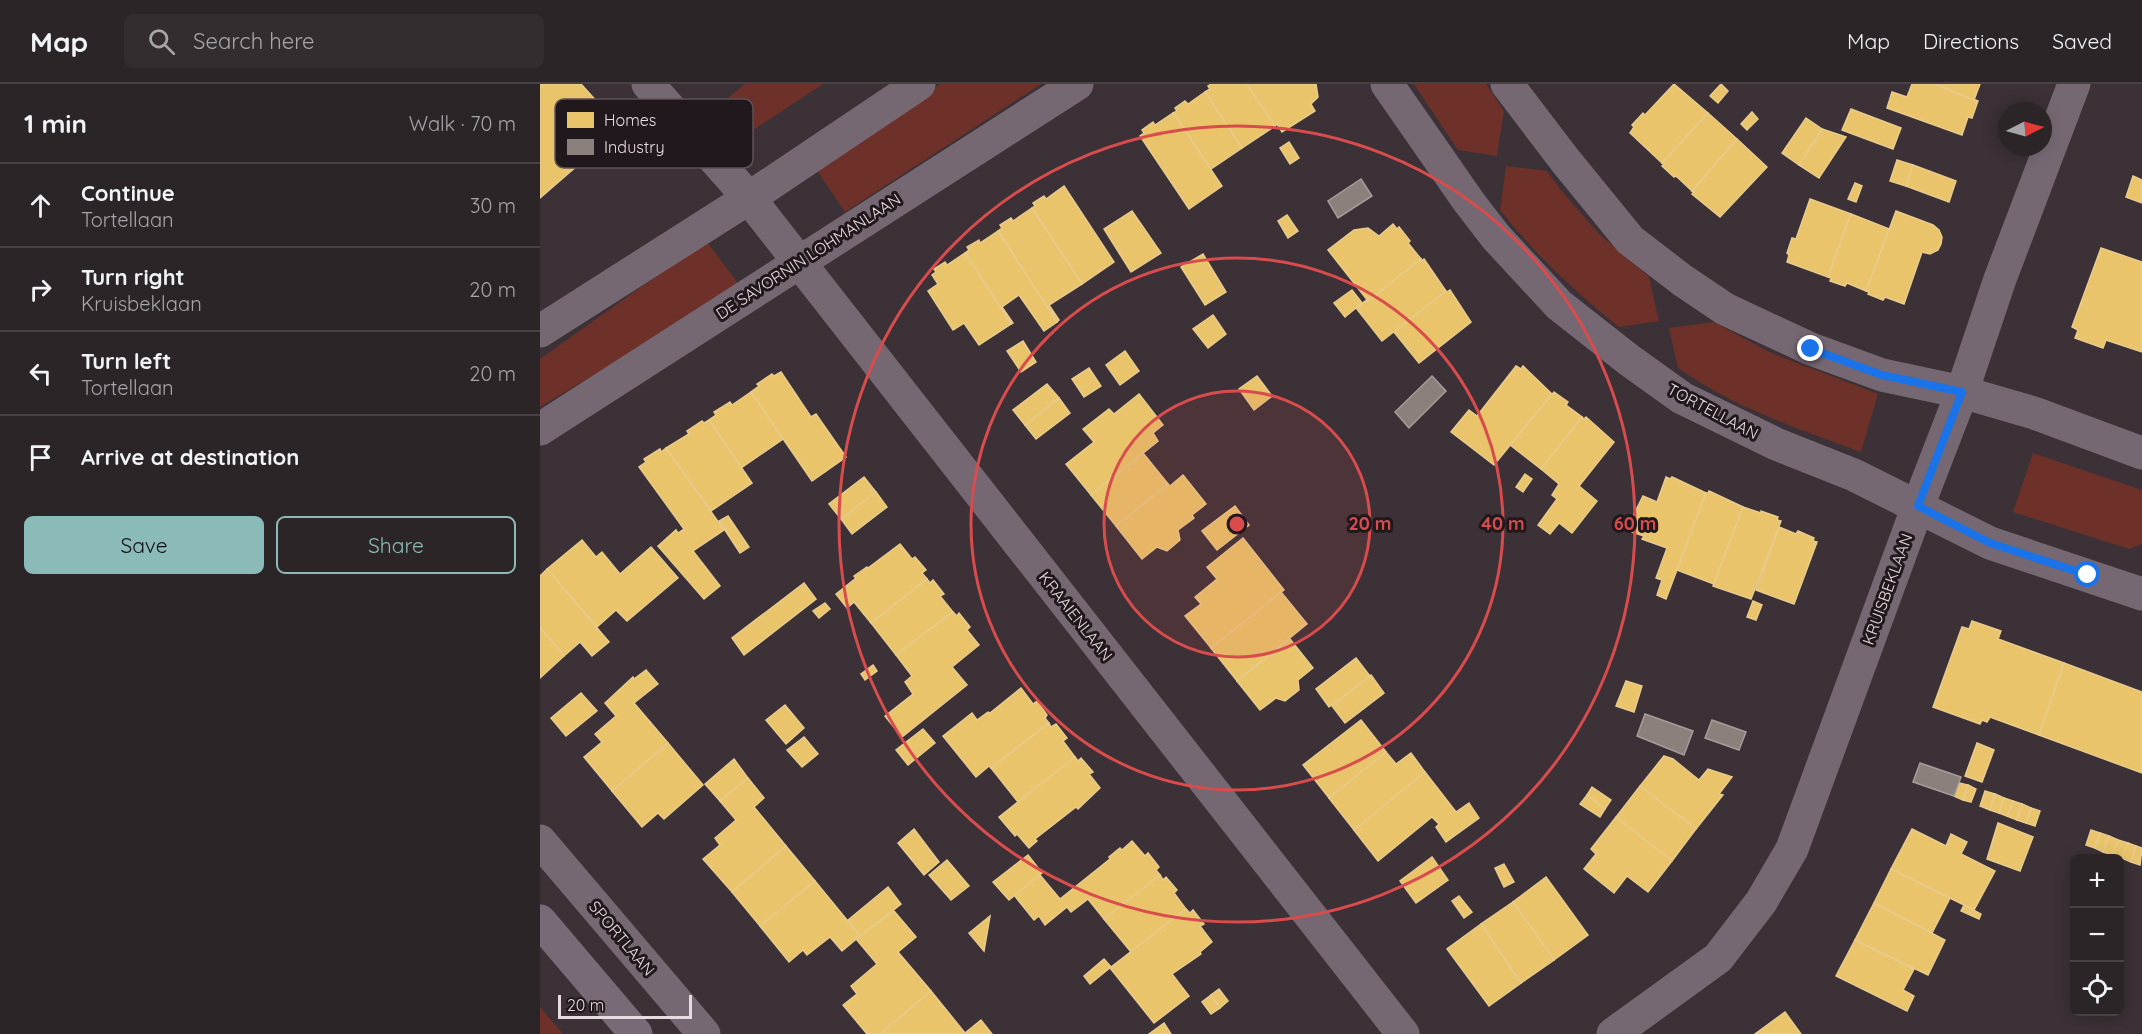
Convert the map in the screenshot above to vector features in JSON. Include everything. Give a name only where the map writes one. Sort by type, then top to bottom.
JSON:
[{"type":"main road","points":[[540,921],[636,1034]]},
{"type":"street","name":"KRAAIENLAAN","points":[[648,84],[661,99]]},
{"type":"street","points":[[540,331],[749,198],[919,84]]},
{"type":"street","name":"DE SAVORNIN LOHMANLAAN","points":[[540,429],[1077,84]]},
{"type":"street","name":"TORTELLAAN","points":[[1387,84],[1496,237],[1559,305],[1682,398],[1776,444],[1854,475],[1990,543],[2142,594]]},
{"type":"street","points":[[1507,84],[1630,240],[1682,280],[1725,309],[1811,349],[1882,375],[1962,392],[2034,413],[2142,453]]},
{"type":"street","name":"KRUISBEKLAAN","points":[[1613,1034],[1718,958],[1761,902],[1792,849],[1962,392],[2000,279],[2074,84]]},
{"type":"street","name":"KRAAIENLAAN","points":[[722,168],[749,198],[1403,1034]]},
{"type":"street","name":"SPORTLAAN","points":[[540,841],[704,1034]]},
{"type":"shaded area","points":[[745,84],[823,84],[753,130],[753,99],[727,99]]},
{"type":"shaded area","points":[[940,84],[1041,84],[845,212],[816,169]]},
{"type":"shaded area","points":[[1414,84],[1486,84],[1504,111],[1497,156],[1458,150]]},
{"type":"shaded area","points":[[1506,166],[1547,171],[1599,234],[1649,277],[1659,321],[1619,327],[1587,301],[1542,257],[1500,210]]},
{"type":"shaded area","points":[[706,241],[741,287],[540,407],[540,359]]},
{"type":"shaded area","points":[[1714,322],[1769,352],[1878,394],[1861,452],[1743,406],[1678,368],[1669,328]]},
{"type":"shaded area","points":[[2033,453],[2142,490],[2142,544],[2129,549],[2013,512]]},
{"type":"shaded area","points":[[540,1007],[563,1034],[540,1034]]},
{"type":"building: Homes","points":[[540,84],[581,84],[594,99],[555,99],[555,168],[575,168],[540,198]]},
{"type":"building: Homes","points":[[1211,84],[1247,84],[1275,126],[1242,148],[1205,92],[1210,89],[1208,86]]},
{"type":"building: Homes","points":[[1247,84],[1316,84],[1318,97],[1311,104],[1315,111],[1282,132],[1277,124],[1275,126]]},
{"type":"building: Homes","points":[[1674,84],[1708,113],[1662,163],[1630,133],[1634,127],[1632,125],[1643,113],[1645,115]]},
{"type":"building: Homes","points":[[1721,84],[1728,91],[1718,103],[1710,96]]},
{"type":"building: Homes","points":[[1912,84],[1935,84],[1978,101],[1972,118],[1968,117],[1962,135],[1887,108],[1892,92],[1907,97]]},
{"type":"building: Homes","points":[[1935,84],[1980,84],[1974,100]]},
{"type":"building: Homes","points":[[1205,92],[1242,148],[1211,169],[1173,113],[1177,111],[1175,108],[1185,101],[1188,104]]},
{"type":"building: Homes","points":[[1851,109],[1901,128],[1893,149],[1842,130]]},
{"type":"building: Homes","points":[[1752,112],[1758,119],[1747,130],[1741,124]]},
{"type":"building: Homes","points":[[1173,113],[1222,186],[1189,209],[1140,136],[1144,133],[1142,130],[1153,122],[1155,125]]},
{"type":"building: Homes","points":[[1708,113],[1737,139],[1692,191],[1662,166],[1664,164],[1662,163]]},
{"type":"building: Homes","points":[[1806,118],[1822,129],[1799,165],[1782,153]]},
{"type":"building: Homes","points":[[1822,129],[1846,137],[1819,178],[1799,165]]},
{"type":"building: Homes","points":[[1737,139],[1767,167],[1720,217],[1692,194],[1694,191],[1692,191]]},
{"type":"building: Homes","points":[[1289,142],[1299,158],[1290,164],[1280,148]]},
{"type":"building: Homes","points":[[1897,160],[1913,165],[1906,186],[1890,181]]},
{"type":"building: Homes","points":[[1913,165],[1956,181],[1949,202],[1906,186]]},
{"type":"building: Homes","points":[[2133,176],[2142,180],[2142,203],[2126,197]]},
{"type":"building: Homes","points":[[1855,183],[1862,186],[1856,202],[1848,199]]},
{"type":"building: Homes","points":[[1064,186],[1114,262],[1082,284],[1032,208],[1035,206],[1033,203],[1044,196],[1046,199]]},
{"type":"building: Homes","points":[[1810,199],[1851,214],[1828,277],[1787,262],[1789,255],[1787,253],[1792,238],[1796,239]]},
{"type":"building: Homes","points":[[1032,208],[1082,284],[1049,305],[1059,320],[1057,322],[998,231],[1002,228],[1000,225],[1011,218],[1013,221]]},
{"type":"building: Homes","points":[[1132,211],[1161,253],[1131,272],[1104,229]]},
{"type":"building: Homes","points":[[1896,211],[1933,225],[1942,237],[1938,250],[1930,254],[1922,252],[1904,304],[1885,297],[1883,300],[1866,291]]},
{"type":"building: Homes","points":[[1851,214],[1889,229],[1866,291],[1847,283],[1845,286],[1830,281],[1831,278],[1828,277]]},
{"type":"building: Homes","points":[[1287,215],[1298,231],[1288,238],[1278,221]]},
{"type":"building: Homes","points":[[1393,224],[1397,229],[1399,227],[1421,259],[1368,301],[1328,250],[1354,230],[1368,228],[1379,236]]},
{"type":"building: Homes","points":[[998,231],[1057,322],[1044,331],[1019,295],[1002,307],[1013,323],[1011,324],[965,253],[969,250],[967,247],[979,240],[980,243]]},
{"type":"building: Homes","points":[[2101,248],[2142,262],[2142,352],[2106,340],[2103,348],[2075,338],[2078,330],[2072,327]]},
{"type":"building: Homes","points":[[965,253],[1011,324],[979,345],[964,323],[953,330],[928,291],[938,284],[932,275],[936,272],[934,269],[945,262],[947,265]]},
{"type":"building: Homes","points":[[1203,254],[1226,292],[1205,305],[1181,267]]},
{"type":"building: Homes","points":[[1421,259],[1422,261],[1424,259],[1446,291],[1382,341],[1356,308]]},
{"type":"building: Homes","points":[[1352,290],[1362,303],[1345,317],[1334,303]]},
{"type":"building: Homes","points":[[1450,290],[1471,322],[1419,363],[1394,332]]},
{"type":"building: Homes","points":[[1213,315],[1226,334],[1208,348],[1193,329]]},
{"type":"building: Homes","points":[[1023,341],[1036,362],[1021,372],[1007,351]]},
{"type":"building: Homes","points":[[1125,351],[1139,371],[1120,385],[1106,365]]},
{"type":"building: Homes","points":[[1516,366],[1521,369],[1523,366],[1552,394],[1494,465],[1451,432],[1469,410],[1477,416]]},
{"type":"building: Homes","points":[[1089,368],[1101,386],[1084,397],[1072,379]]},
{"type":"building: Homes","points":[[781,372],[811,417],[816,414],[846,457],[812,481],[751,392],[759,386],[757,384],[772,374],[774,376]]},
{"type":"building: Homes","points":[[1257,376],[1272,396],[1254,410],[1239,389]]},
{"type":"building: Homes","points":[[1047,384],[1059,398],[1025,425],[1013,410]]},
{"type":"building: Homes","points":[[751,392],[783,439],[741,468],[709,420],[716,415],[714,412],[730,402],[732,405]]},
{"type":"building: Homes","points":[[1554,392],[1568,402],[1566,405],[1582,417],[1541,469],[1510,445]]},
{"type":"building: Homes","points":[[1139,394],[1163,425],[1153,433],[1158,441],[1091,495],[1066,464],[1094,442],[1083,429],[1109,409],[1114,414]]},
{"type":"building: Homes","points":[[1059,398],[1070,413],[1036,439],[1025,425]]},
{"type":"building: Homes","points":[[1582,417],[1584,419],[1586,417],[1614,442],[1579,486],[1597,501],[1572,533],[1559,523],[1550,534],[1538,525],[1557,499],[1552,495],[1559,484],[1541,469]]},
{"type":"building: Homes","points":[[709,420],[752,483],[711,511],[666,448],[689,434],[687,431],[702,421],[704,423]]},
{"type":"building: Homes","points":[[666,448],[724,530],[693,551],[720,586],[704,599],[658,546],[676,530],[678,533],[684,529],[639,467],[646,462],[644,459]]},
{"type":"building: Homes","points":[[1143,453],[1168,484],[1116,526],[1091,495]]},
{"type":"building: Homes","points":[[1525,474],[1532,479],[1523,492],[1516,487]]},
{"type":"building: Homes","points":[[1183,475],[1206,504],[1192,515],[1194,518],[1178,530],[1180,540],[1167,551],[1157,547],[1142,559],[1116,526],[1168,484],[1170,486]]},
{"type":"building: Homes","points":[[864,477],[876,492],[841,519],[829,504]]},
{"type":"building: Homes","points":[[1666,477],[1670,479],[1672,477],[1706,493],[1666,599],[1657,595],[1662,580],[1656,578],[1667,548],[1642,539],[1644,536],[1626,530],[1643,496],[1657,502]]},
{"type":"building: Homes","points":[[1709,491],[1743,507],[1714,584],[1677,570],[1706,493]]},
{"type":"building: Homes","points":[[876,492],[887,507],[852,534],[841,519]]},
{"type":"building: Homes","points":[[1235,506],[1249,525],[1217,550],[1202,531]]},
{"type":"building: Homes","points":[[1743,507],[1778,517],[1777,520],[1781,521],[1751,599],[1713,586]]},
{"type":"building: Homes","points":[[728,516],[749,547],[740,553],[719,521]]},
{"type":"building: Homes","points":[[1779,527],[1796,534],[1798,531],[1814,538],[1813,541],[1817,542],[1794,604],[1756,590]]},
{"type":"building: Homes","points":[[1243,538],[1284,590],[1211,648],[1185,616],[1201,604],[1195,597],[1217,579],[1207,567]]},
{"type":"building: Homes","points":[[582,540],[596,557],[602,552],[620,574],[651,547],[678,578],[627,621],[616,610],[597,627],[547,569]]},
{"type":"building: Homes","points":[[900,544],[912,559],[915,557],[926,570],[922,573],[927,579],[871,623],[854,602],[847,608],[836,594],[856,578],[854,576]]},
{"type":"building: Homes","points":[[547,569],[609,642],[592,656],[580,642],[564,656],[540,627],[540,576]]},
{"type":"building: Homes","points":[[927,579],[930,583],[933,580],[944,594],[940,596],[953,612],[896,655],[871,623]]},
{"type":"building: Homes","points":[[804,583],[816,599],[744,655],[732,638]]},
{"type":"building: Homes","points":[[1281,592],[1307,624],[1237,681],[1211,648]]},
{"type":"building: Homes","points":[[1753,601],[1762,605],[1756,620],[1747,617]]},
{"type":"building: Homes","points":[[825,603],[830,609],[819,618],[813,611]]},
{"type":"building: Homes","points":[[953,612],[957,616],[959,613],[970,627],[967,630],[979,645],[952,667],[967,685],[902,737],[885,716],[913,694],[905,682],[912,676],[896,655]]},
{"type":"building: Homes","points":[[1972,621],[2001,631],[1998,639],[2064,663],[2039,735],[1990,717],[1987,722],[1982,720],[1980,724],[1933,707],[1962,627],[1969,629]]},
{"type":"building: Homes","points":[[540,627],[564,656],[540,678]]},
{"type":"building: Homes","points":[[1290,639],[1313,668],[1298,680],[1299,690],[1285,701],[1276,698],[1260,710],[1237,681]]},
{"type":"building: Homes","points":[[1356,658],[1370,676],[1329,707],[1316,689]]},
{"type":"building: Homes","points":[[2064,663],[2142,692],[2142,773],[2039,735]]},
{"type":"building: Homes","points":[[873,665],[877,671],[865,680],[861,674]]},
{"type":"building: Homes","points":[[646,670],[658,684],[634,703],[668,743],[612,791],[584,757],[602,742],[595,734],[616,716],[605,703],[633,677],[634,679]]},
{"type":"building: Homes","points":[[1371,675],[1384,693],[1345,723],[1332,706]]},
{"type":"building: Homes","points":[[1626,681],[1642,686],[1634,712],[1616,706]]},
{"type":"building: Homes","points":[[1021,688],[1033,704],[1037,701],[1047,715],[1045,718],[1049,723],[976,777],[943,736],[972,713],[977,720],[988,712],[990,713]]},
{"type":"building: Homes","points":[[581,693],[597,711],[566,736],[551,718]]},
{"type":"building: Homes","points":[[785,705],[804,728],[786,744],[766,720]]},
{"type":"building: Homes","points":[[1361,720],[1386,752],[1329,798],[1303,765]]},
{"type":"building: Homes","points":[[1049,723],[1051,727],[1056,724],[1067,738],[1063,741],[1075,757],[1018,802],[991,768]]},
{"type":"building: Homes","points":[[923,729],[935,743],[908,765],[896,750]]},
{"type":"building: Homes","points":[[804,737],[818,754],[802,767],[787,750]]},
{"type":"building: Homes","points":[[668,743],[703,785],[664,819],[658,813],[642,827],[612,791]]},
{"type":"building: Homes","points":[[1977,743],[1994,750],[1982,782],[1965,776]]},
{"type":"building: Homes","points":[[1386,752],[1396,764],[1411,753],[1425,772],[1354,830],[1329,798]]},
{"type":"building: Homes","points":[[1664,756],[1673,759],[1699,780],[1708,769],[1732,777],[1719,794],[1723,795],[1696,829],[1640,786]]},
{"type":"building: Homes","points":[[1075,757],[1078,761],[1081,758],[1093,772],[1089,774],[1100,788],[1078,809],[1076,807],[1035,839],[1037,841],[1029,848],[999,817]]},
{"type":"building: Homes","points":[[734,759],[748,778],[720,801],[705,784]]},
{"type":"building: Homes","points":[[1425,772],[1456,812],[1469,803],[1479,818],[1446,842],[1436,827],[1439,824],[1432,817],[1378,861],[1354,830]]},
{"type":"building: Homes","points":[[748,778],[764,798],[754,807],[786,846],[732,892],[703,859],[720,845],[715,838],[736,820],[720,801]]},
{"type":"building: Homes","points":[[1959,783],[1968,785],[1963,800],[1954,796]]},
{"type":"building: Homes","points":[[1968,785],[1976,789],[1971,802],[1963,800]]},
{"type":"building: Homes","points":[[1640,786],[1696,829],[1672,861],[1616,817]]},
{"type":"building: Homes","points":[[1592,787],[1611,800],[1605,809],[1587,795]]},
{"type":"building: Homes","points":[[1985,791],[1995,794],[1990,810],[1980,806]]},
{"type":"building: Homes","points":[[1995,794],[2004,798],[1999,813],[1990,810]]},
{"type":"building: Homes","points":[[1587,795],[1605,809],[1600,817],[1580,804]]},
{"type":"building: Homes","points":[[2004,798],[2013,801],[2007,816],[1999,813]]},
{"type":"building: Homes","points":[[2013,801],[2022,804],[2017,820],[2007,816]]},
{"type":"building: Homes","points":[[2022,804],[2031,808],[2026,823],[2017,820]]},
{"type":"building: Homes","points":[[2031,808],[2040,811],[2035,826],[2026,823]]},
{"type":"building: Homes","points":[[1616,817],[1672,861],[1648,892],[1627,876],[1614,893],[1584,869],[1596,854],[1591,849]]},
{"type":"building: Homes","points":[[1998,823],[2033,837],[2020,871],[1987,859]]},
{"type":"building: Homes","points":[[914,829],[939,862],[924,875],[898,843]]},
{"type":"building: Homes","points":[[1912,829],[1946,846],[1951,834],[1967,842],[1961,854],[1995,871],[1974,910],[1891,869]]},
{"type":"building: Homes","points":[[2091,830],[2100,833],[2095,848],[2086,845]]},
{"type":"building: Homes","points":[[2100,833],[2109,836],[2103,852],[2095,848]]},
{"type":"building: Homes","points":[[2109,836],[2118,840],[2113,854],[2103,852]]},
{"type":"building: Homes","points":[[2118,840],[2128,843],[2124,854],[2113,854]]},
{"type":"building: Homes","points":[[1132,841],[1145,856],[1148,853],[1159,867],[1156,870],[1160,875],[1104,919],[1088,899],[1071,912],[1067,907],[1045,925],[1039,916],[1034,920],[1014,895],[1040,875],[1060,899],[1110,859],[1109,857],[1120,848],[1122,850]]},
{"type":"building: Homes","points":[[2128,843],[2136,846],[2131,862],[2124,859]]},
{"type":"building: Homes","points":[[786,846],[815,881],[760,926],[732,892]]},
{"type":"building: Homes","points":[[2136,846],[2142,848],[2140,865],[2131,862]]},
{"type":"building: Homes","points":[[1028,855],[1042,873],[1009,900],[993,882]]},
{"type":"building: Homes","points":[[1432,857],[1448,880],[1416,903],[1400,881]]},
{"type":"building: Homes","points":[[947,860],[969,886],[951,900],[929,875]]},
{"type":"building: Homes","points":[[1504,864],[1514,882],[1504,887],[1495,868]]},
{"type":"building: Homes","points":[[1891,869],[1950,898],[1932,933],[1874,903]]},
{"type":"building: Homes","points":[[1160,875],[1163,880],[1166,877],[1177,890],[1174,893],[1186,909],[1131,952],[1104,919]]},
{"type":"building: Homes","points":[[1546,877],[1588,935],[1554,960],[1513,902]]},
{"type":"building: Homes","points":[[815,881],[860,936],[842,951],[830,937],[807,955],[803,950],[789,962],[760,926]]},
{"type":"building: Homes","points":[[888,887],[901,904],[860,936],[848,920]]},
{"type":"building: Homes","points":[[1459,896],[1472,912],[1464,918],[1452,901]]},
{"type":"building: Homes","points":[[1513,902],[1554,960],[1521,983],[1481,924]]},
{"type":"building: Homes","points":[[1874,903],[1945,940],[1928,975],[1855,940]]},
{"type":"building: Homes","points":[[1964,905],[1981,914],[1979,919],[1961,911]]},
{"type":"building: Homes","points":[[1186,909],[1190,913],[1193,910],[1204,924],[1200,926],[1212,942],[1200,952],[1201,954],[1172,974],[1189,996],[1154,1023],[1110,968]]},
{"type":"building: Homes","points":[[894,911],[916,937],[898,952],[931,991],[880,1034],[867,1034],[843,1005],[857,994],[851,986],[877,964],[856,939]]},
{"type":"building: Homes","points":[[990,916],[984,951],[969,933]]},
{"type":"building: Homes","points":[[1481,924],[1521,983],[1489,1006],[1447,949]]},
{"type":"building: Homes","points":[[1855,940],[1914,969],[1903,990],[1914,996],[1907,1011],[1836,976]]},
{"type":"building: Homes","points":[[1104,959],[1111,967],[1090,984],[1084,976]]},
{"type":"building: Homes","points":[[1219,989],[1228,1001],[1220,1008],[1211,995]]},
{"type":"building: Homes","points":[[931,991],[965,1033],[981,1020],[992,1034],[880,1034]]},
{"type":"building: Homes","points":[[1211,995],[1220,1008],[1211,1014],[1202,1002]]},
{"type":"building: Homes","points":[[1785,1012],[1801,1034],[1755,1034]]},
{"type":"building: Homes","points":[[1164,1023],[1171,1034],[1149,1034]]},
{"type":"building: Industry","points":[[1361,179],[1372,196],[1338,218],[1328,201]]},
{"type":"building: Industry","points":[[1432,376],[1446,391],[1409,428],[1395,412]]},
{"type":"building: Industry","points":[[1645,714],[1693,731],[1684,755],[1637,736]]},
{"type":"building: Industry","points":[[1712,720],[1746,732],[1739,750],[1705,738]]},
{"type":"building: Industry","points":[[1920,763],[1961,777],[1954,796],[1913,782]]},
{"type":"route","points":[[1811,349],[1882,375],[1962,392],[1918,506],[1990,543],[2088,575]]}]
